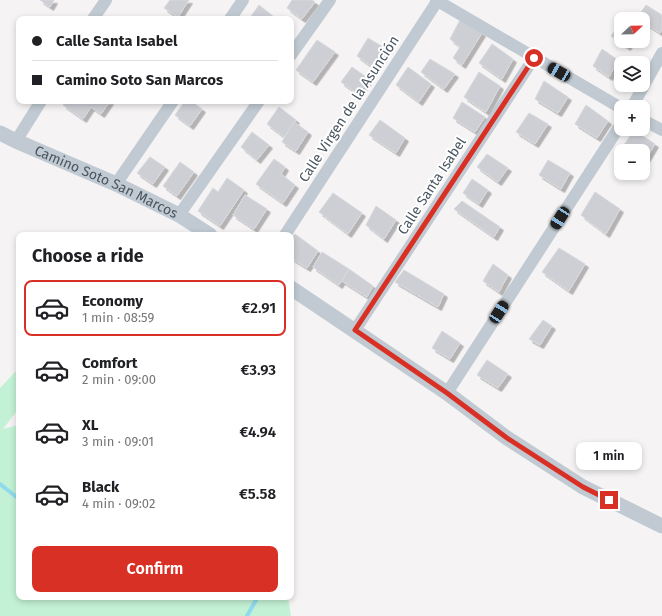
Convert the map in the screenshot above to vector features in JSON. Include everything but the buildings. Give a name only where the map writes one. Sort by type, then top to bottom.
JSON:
[{"type":"street","points":[[95,16],[106,0]]},
{"type":"street","points":[[232,16],[243,0]]},
{"type":"street","points":[[294,51],[330,0]]},
{"type":"street","points":[[437,0],[614,104]]},
{"type":"street","name":"Calle Virgen de la Asunción","points":[[287,232],[437,0]]},
{"type":"street","points":[[636,100],[662,53]]},
{"type":"street","name":"Calle Santa Isabel","points":[[355,330],[534,58]]},
{"type":"street","points":[[16,141],[39,104]]},
{"type":"street","points":[[116,184],[171,104]]},
{"type":"street","points":[[179,215],[257,104]]},
{"type":"street","points":[[650,124],[662,130]]},
{"type":"street","name":"Camino Soto San Marcos","points":[[0,133],[116,184],[179,215],[205,232]]},
{"type":"street","points":[[447,393],[614,135]]},
{"type":"street","points":[[294,290],[447,393],[507,438],[583,487],[662,526]]},
{"type":"green space","points":[[16,371],[16,412],[3,429],[16,426],[16,600],[288,600],[291,616],[0,616],[0,388]]},
{"type":"waterway","points":[[0,484],[16,497]]},
{"type":"waterway","points":[[247,616],[256,600]]},
{"type":"route","points":[[534,58],[355,330],[447,393],[507,438],[583,487],[609,500]]}]
